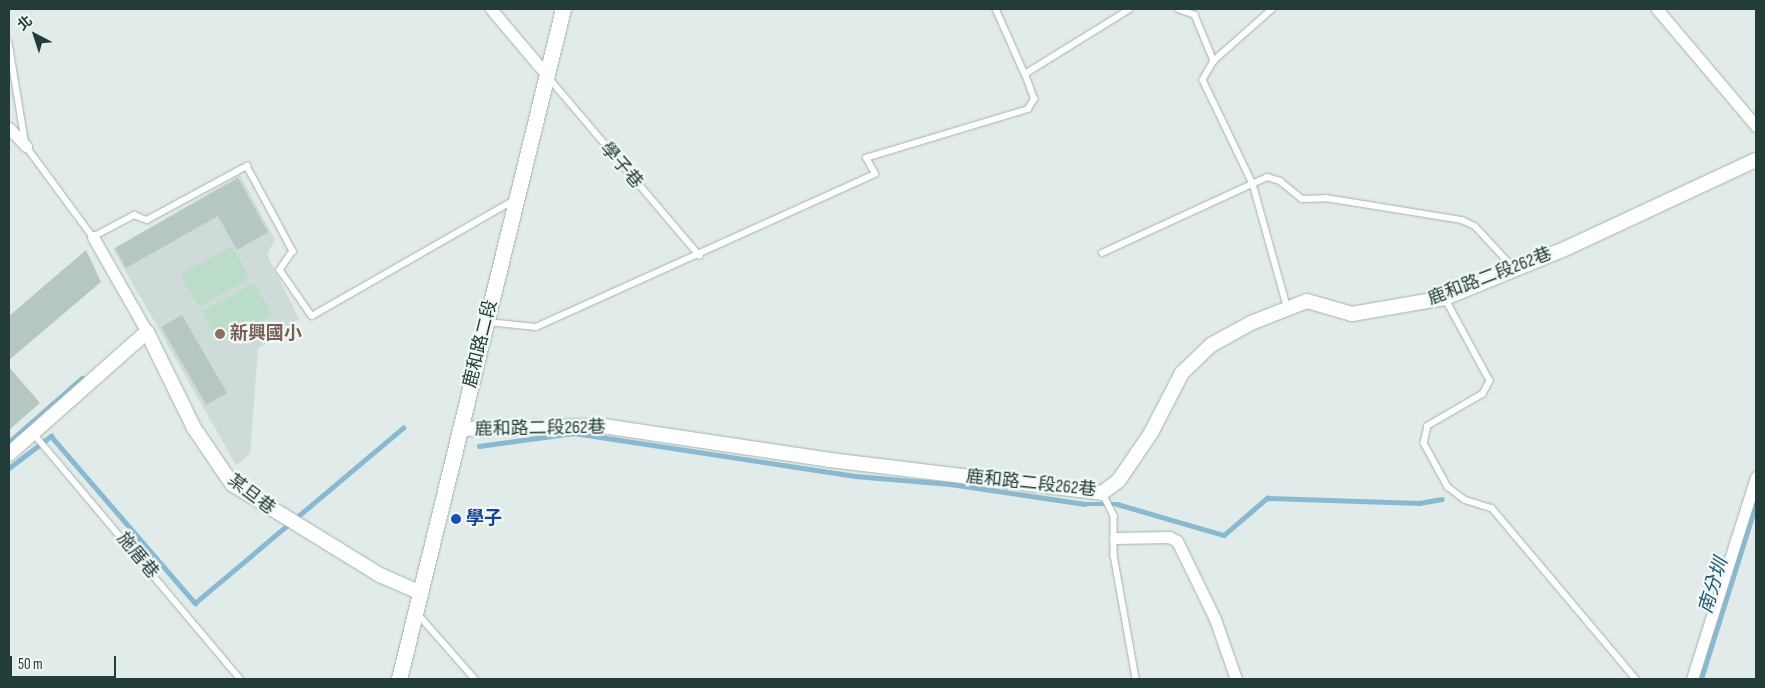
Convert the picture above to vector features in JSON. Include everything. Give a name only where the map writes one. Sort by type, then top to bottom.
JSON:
[{"type":"main road","name":"鹿和路二段","points":[[399,679],[417,613],[563,9]]},
{"type":"street","points":[[491,9],[546,74]]},
{"type":"street","points":[[1657,9],[1756,126]]},
{"type":"street","points":[[9,128],[26,146]]},
{"type":"street","name":"鹿和路二段262巷","points":[[460,430],[603,426],[830,460],[1102,493],[1120,480],[1170,403],[1182,373],[1212,345],[1287,306],[1318,302],[1352,314],[1445,298],[1516,270],[1756,160]]},
{"type":"street","points":[[9,454],[147,332],[93,237]]},
{"type":"street","name":"某旦巷","points":[[147,332],[194,428],[232,484],[380,575],[421,593]]},
{"type":"street","points":[[1692,679],[1756,478]]},
{"type":"street","points":[[1115,538],[1169,537],[1177,541],[1215,619],[1236,679]]},
{"type":"lane","points":[[486,322],[536,327],[700,256],[875,174],[866,158],[1028,109],[1034,99],[996,9]]},
{"type":"lane","points":[[1025,74],[1130,9]]},
{"type":"lane","points":[[1178,9],[1194,15],[1214,61]]},
{"type":"lane","points":[[1273,9],[1214,61],[1203,80],[1253,184],[1287,306]]},
{"type":"lane","points":[[9,43],[26,146],[93,237],[134,215],[147,220],[247,166],[293,251],[280,270],[312,316],[498,213],[518,197]]},
{"type":"lane","name":"學子巷","points":[[546,74],[700,256]]},
{"type":"lane","points":[[1102,253],[1267,177],[1280,181],[1302,199],[1326,198],[1462,220],[1476,226],[1516,270]]},
{"type":"lane","points":[[1445,298],[1490,381],[1483,394],[1428,426],[1424,442],[1448,487],[1465,500],[1492,508],[1636,679]]},
{"type":"lane","name":"施厝巷","points":[[33,433],[240,679]]},
{"type":"lane","points":[[1102,493],[1114,516],[1115,538],[1136,679]]},
{"type":"lane","points":[[417,613],[475,679]]},
{"type":"shaded area","name":"新興國小","points":[[240,175],[275,240],[267,255],[299,319],[258,349],[250,454],[236,465],[113,249]]},
{"type":"green space","points":[[232,246],[250,278],[198,307],[180,275]]},
{"type":"green space","points":[[255,283],[272,315],[219,343],[202,311]]},
{"type":"building","points":[[238,178],[268,232],[237,250],[218,216],[126,268],[115,248]]},
{"type":"building","points":[[86,250],[101,282],[9,360],[9,316]]},
{"type":"building","points":[[182,315],[227,393],[206,405],[161,327]]},
{"type":"building","points":[[9,367],[40,403],[9,430]]},
{"type":"waterway","points":[[9,442],[82,378]]},
{"type":"waterway","points":[[9,468],[51,436],[195,603],[403,428]]},
{"type":"waterway","points":[[479,446],[574,433],[855,476],[950,484],[1085,504],[1117,504],[1224,535],[1267,498],[1419,503],[1442,499]]},
{"type":"waterway","name":"南分圳","points":[[1701,679],[1756,503]]},
{"type":"place","name":"新興國小","points":[[220,334]]},
{"type":"place","name":"學子","points":[[456,519]]}]
